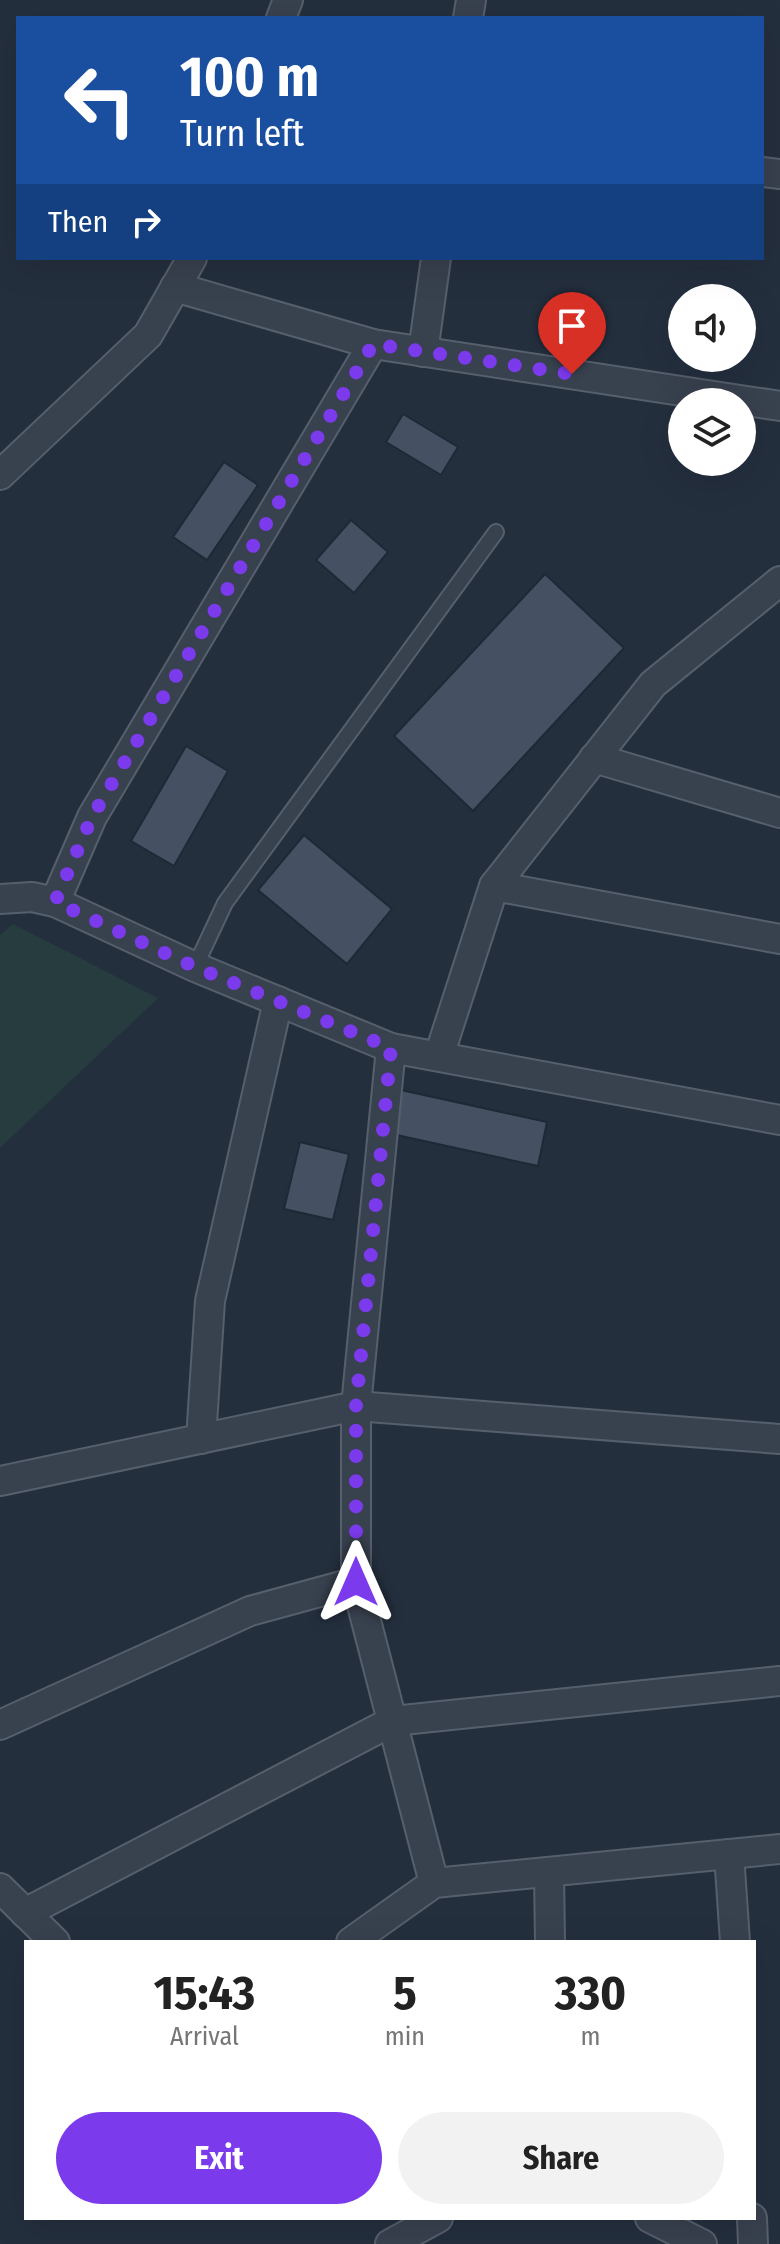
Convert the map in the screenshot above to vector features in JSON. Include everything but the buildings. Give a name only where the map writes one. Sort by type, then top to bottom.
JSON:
[{"type":"street","points":[[0,475],[148,335],[191,260]]},
{"type":"street","points":[[423,352],[436,260]]},
{"type":"street","points":[[175,287],[373,344],[780,406]]},
{"type":"street","points":[[55,902],[92,817],[373,344]]},
{"type":"street","points":[[439,1056],[494,886],[653,684],[780,581]]},
{"type":"street","points":[[594,758],[780,813]]},
{"type":"street","points":[[494,886],[780,939]]},
{"type":"street","points":[[0,899],[32,897],[55,902],[195,967],[391,1048],[780,1120]]},
{"type":"street","points":[[201,1439],[210,1301],[278,1001]]},
{"type":"street","points":[[391,1048],[356,1406],[356,1582],[434,1883]]},
{"type":"street","points":[[0,1481],[356,1406],[780,1439]]},
{"type":"street","points":[[0,1725],[250,1611],[356,1582]]},
{"type":"street","points":[[25,1913],[393,1721],[780,1681]]},
{"type":"street","points":[[354,1940],[434,1883],[780,1849]]},
{"type":"street","points":[[729,1854],[735,1940]]},
{"type":"street","points":[[549,1872],[550,1940]]},
{"type":"street","points":[[0,1888],[53,1940]]},
{"type":"street","points":[[390,2244],[434,2220]]},
{"type":"street","points":[[654,2220],[702,2244]]},
{"type":"street","points":[[752,2220],[753,2244]]},
{"type":"lane","points":[[195,967],[225,903],[496,532]]},
{"type":"green space","points":[[13,924],[158,998],[0,1148],[0,935]]},
{"type":"route","points":[[356,1582],[356,1406],[391,1048],[195,967],[55,902],[92,817],[373,344],[572,374]]}]
